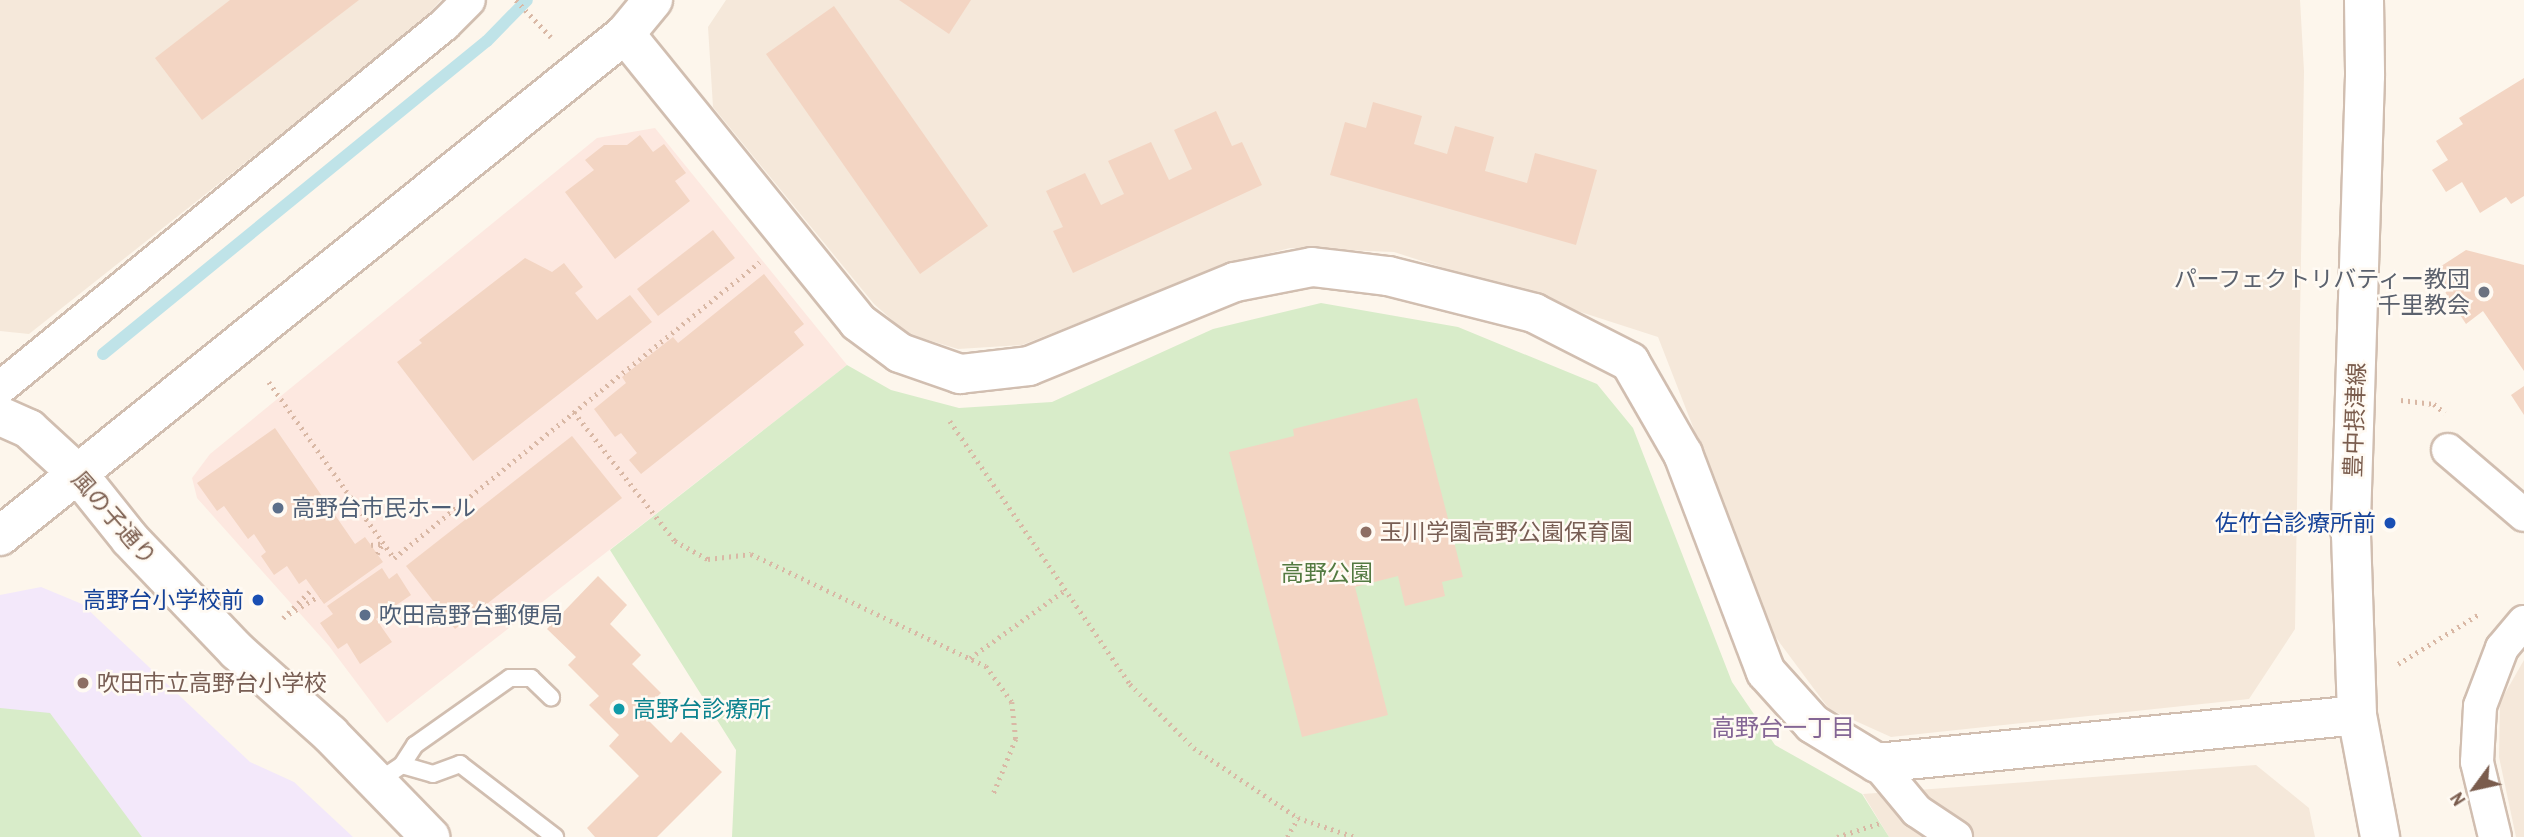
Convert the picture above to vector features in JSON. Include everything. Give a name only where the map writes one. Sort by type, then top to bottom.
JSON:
[{"type":"street","points":[[0,388],[444,25],[468,0]]},
{"type":"street","points":[[0,536],[625,34],[653,0]]},
{"type":"street","name":"豊中摂津線","points":[[2364,0],[2365,76],[2351,534],[2357,715],[2380,837]]},
{"type":"street","points":[[625,34],[859,322],[900,353],[960,374],[1029,366],[1235,282],[1312,267],[1388,276],[1534,313],[1630,362],[1684,454],[1766,672],[1813,724],[1877,763],[1917,811],[1956,837]]},
{"type":"street","name":"風の子通り","points":[[0,416],[29,429],[78,474],[130,539],[237,651],[390,773],[430,837]]},
{"type":"street","points":[[2448,450],[2524,515]]},
{"type":"street","points":[[2495,837],[2477,762],[2480,706],[2502,648],[2524,622]]},
{"type":"street","points":[[1877,763],[2357,715]]},
{"type":"lane","points":[[390,773],[415,746],[510,678],[531,678],[551,697]]},
{"type":"lane","points":[[390,773],[433,774],[460,764],[555,837]]},
{"type":"path","points":[[516,0],[551,37]]},
{"type":"path","points":[[269,382],[394,558],[760,261]]},
{"type":"path","points":[[574,412],[675,541],[708,559],[751,554],[986,666],[1012,702],[1016,738],[993,795]]},
{"type":"path","points":[[950,421],[1130,684],[1194,748],[1298,818],[1355,837]]},
{"type":"path","points":[[371,545],[383,543]]},
{"type":"path","points":[[377,554],[383,543]]},
{"type":"path","points":[[313,588],[283,618],[319,596]]},
{"type":"path","points":[[970,658],[1065,590]]},
{"type":"path","points":[[2398,664],[2485,611]]},
{"type":"path","points":[[1287,837],[1298,818]]},
{"type":"shaded area","points":[[0,0],[441,0],[414,29],[29,334],[0,331]]},
{"type":"shaded area","points":[[726,0],[2300,0],[2304,71],[2295,629],[2249,699],[1891,737],[1829,709],[1774,635],[1658,337],[1394,252],[1290,248],[1227,264],[1022,345],[958,349],[908,334],[874,304],[713,107],[708,27]]},
{"type":"shaded area","points":[[655,128],[847,365],[387,723],[329,646],[197,498],[192,478],[210,454],[597,138]]},
{"type":"shaded area","name":"吹田市立高野台小学校","points":[[41,587],[82,604],[250,762],[294,782],[353,837],[0,837],[0,595]]},
{"type":"shaded area","points":[[2524,660],[2524,837],[2516,837],[2499,757],[2500,702]]},
{"type":"shaded area","points":[[2256,765],[2309,808],[2315,837],[1889,837],[1863,794]]},
{"type":"green space","name":"高野公園","points":[[1321,303],[1458,327],[1597,384],[1633,428],[1732,682],[1775,745],[1862,794],[1889,837],[732,837],[736,750],[610,550],[847,365],[891,390],[959,408],[1052,402],[1213,329]]},
{"type":"green space","points":[[0,708],[50,713],[142,837],[0,837]]},
{"type":"building","points":[[230,0],[359,0],[202,120],[155,58]]},
{"type":"building","points":[[899,0],[971,0],[949,34]]},
{"type":"building","points":[[834,6],[988,226],[920,274],[766,54]]},
{"type":"building","points":[[2524,78],[2524,196],[2511,204],[2506,197],[2480,213],[2462,182],[2446,192],[2432,170],[2448,160],[2436,141],[2463,124],[2459,118]]},
{"type":"building","points":[[1373,102],[1422,116],[1414,144],[1447,154],[1455,126],[1494,137],[1485,171],[1527,183],[1535,153],[1597,170],[1576,245],[1330,175],[1345,122],[1366,128]]},
{"type":"building","points":[[1216,111],[1232,146],[1242,142],[1262,185],[1073,273],[1053,231],[1063,227],[1046,191],[1085,173],[1101,205],[1124,194],[1108,161],[1151,142],[1169,180],[1192,169],[1174,130]]},
{"type":"building","points":[[640,135],[653,152],[664,144],[686,173],[675,181],[690,201],[615,259],[565,192],[594,170],[585,160],[604,145],[627,145]]},
{"type":"building","points":[[713,230],[735,258],[658,316],[637,289]]},
{"type":"building","name":"パーフェクトリバティー教団 千里教会","points":[[2466,250],[2524,265],[2524,371],[2483,311],[2466,324],[2432,272]]},
{"type":"building","points":[[525,258],[552,272],[564,263],[583,287],[575,293],[597,320],[630,295],[652,322],[473,461],[397,362],[422,343],[419,340]]},
{"type":"building","points":[[764,274],[804,324],[794,332],[804,345],[641,474],[629,460],[637,453],[621,433],[615,437],[594,409],[626,383],[622,377],[673,337],[678,343]]},
{"type":"building","points":[[2524,386],[2524,415],[2511,395]]},
{"type":"building","points":[[1417,398],[1463,577],[1442,582],[1445,596],[1405,606],[1398,576],[1355,587],[1388,715],[1302,737],[1229,452],[1294,436],[1293,429]]},
{"type":"building","name":"高野台市民ホール","points":[[275,428],[355,544],[365,537],[383,562],[324,604],[306,579],[299,584],[287,566],[274,575],[261,556],[266,552],[254,534],[248,539],[224,506],[217,511],[197,483]]},
{"type":"building","points":[[572,436],[622,498],[455,629],[406,566]]},
{"type":"building","points":[[382,568],[389,579],[397,573],[411,595],[376,619],[392,642],[360,664],[347,643],[338,649],[320,623],[333,614],[327,606]]},
{"type":"building","name":"高野台診療所","points":[[598,576],[627,605],[610,624],[641,655],[632,664],[661,693],[641,713],[671,743],[681,732],[722,772],[657,837],[595,837],[587,828],[639,776],[609,746],[619,735],[589,705],[599,696],[568,665],[576,657],[547,629]]},
{"type":"waterway","points":[[103,354],[487,41],[527,0]]},
{"type":"place","name":"パーフェクトリバティー教団 千里教会","points":[[2484,292]]},
{"type":"place","name":"高野台市民ホール","points":[[278,508]]},
{"type":"place","name":"佐竹台診療所前","points":[[2390,523]]},
{"type":"place","name":"玉川学園高野公園保育園","points":[[1366,532]]},
{"type":"place","name":"高野台小学校前","points":[[258,600]]},
{"type":"place","name":"吹田高野台郵便局","points":[[365,615]]},
{"type":"place","name":"吹田市立高野台小学校","points":[[83,683]]},
{"type":"place","name":"高野台診療所","points":[[619,709]]},
{"type":"district","name":"高野台一丁目","points":[[1783,728]]}]
